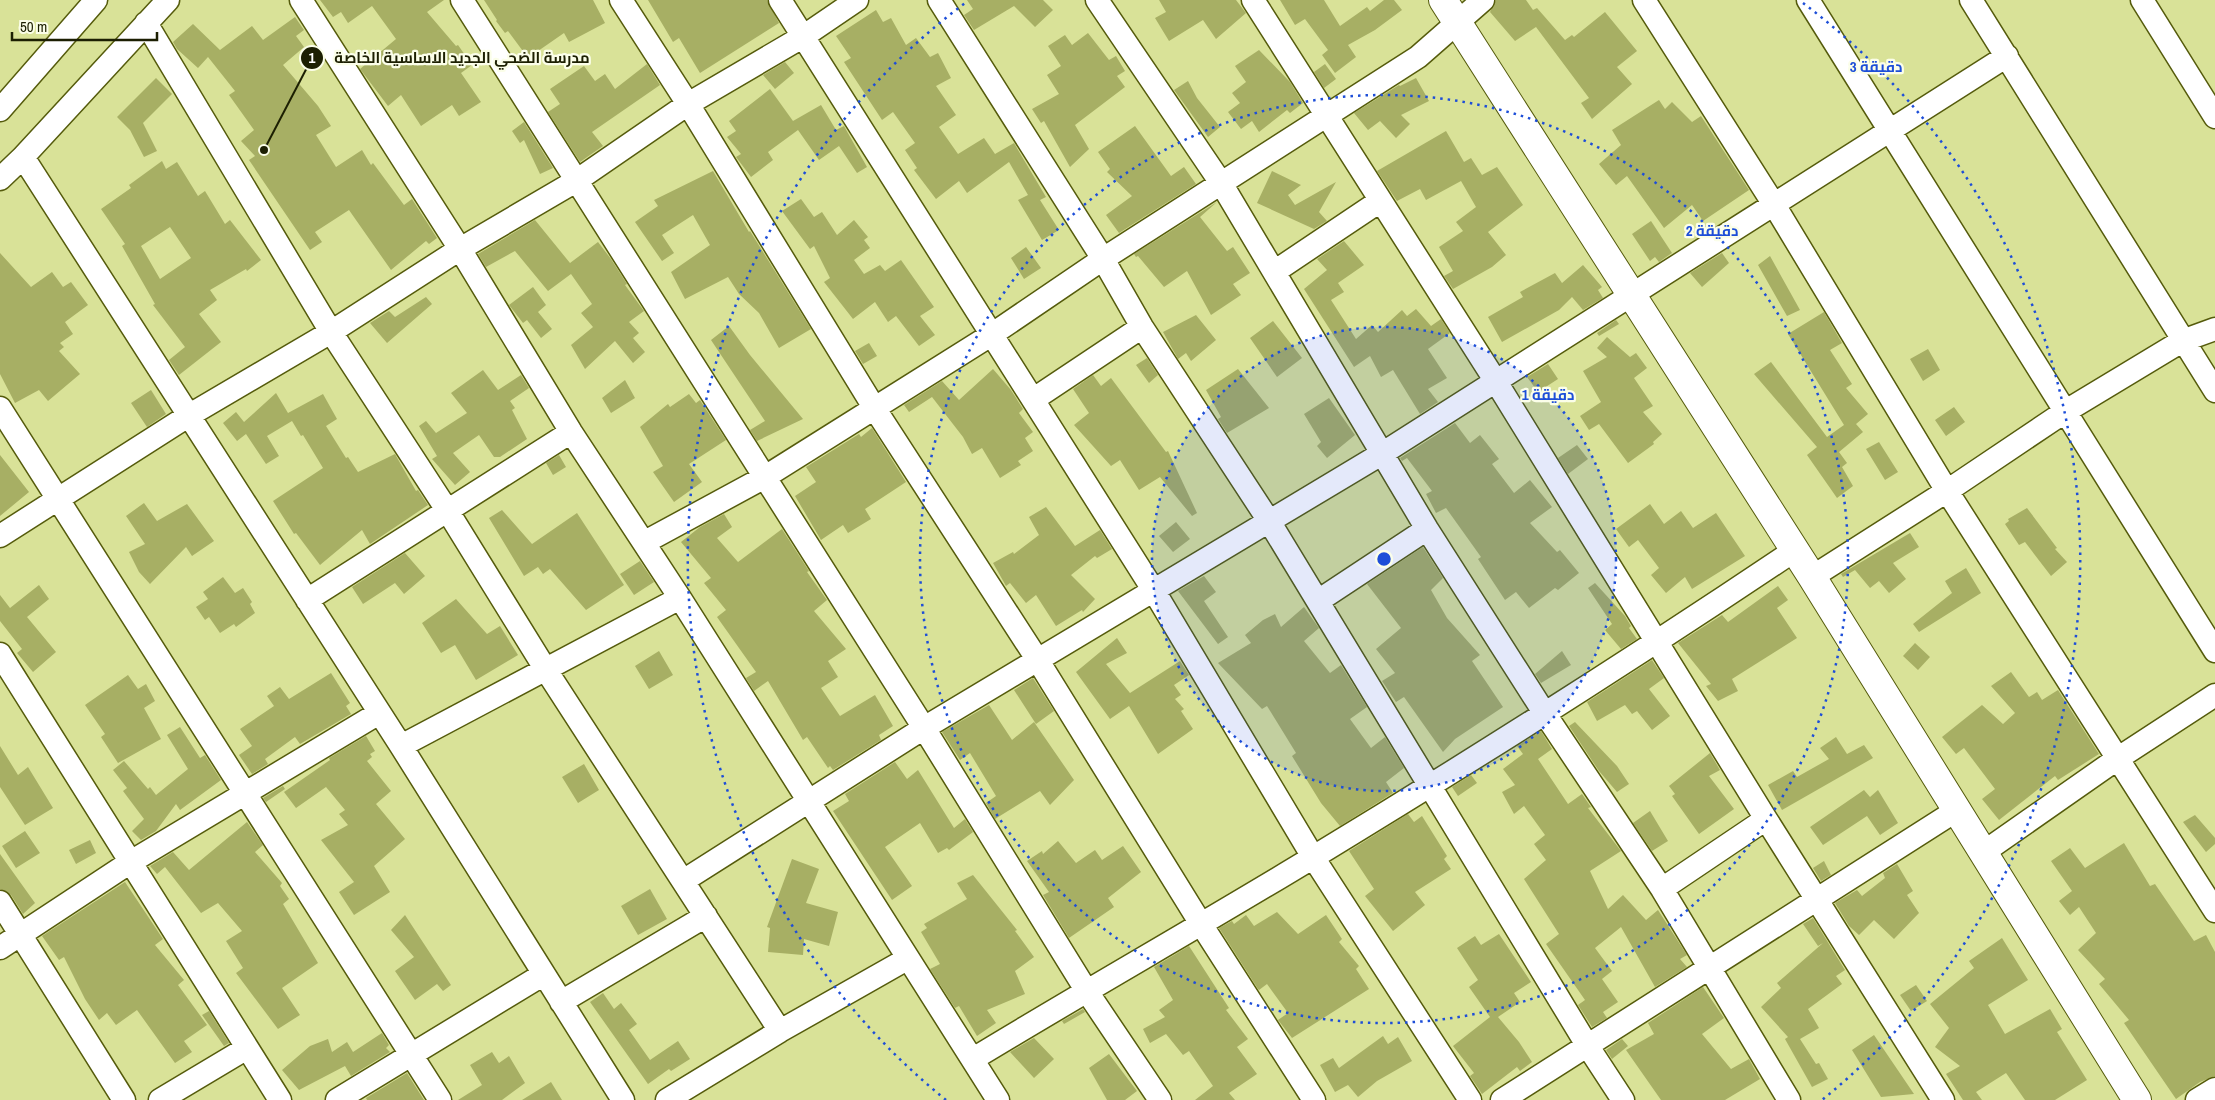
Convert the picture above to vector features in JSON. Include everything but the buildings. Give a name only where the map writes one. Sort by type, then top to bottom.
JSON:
[{"type":"street","points":[[0,179],[23,157],[168,0]]},
{"type":"street","points":[[301,0],[460,249],[572,432],[680,598],[907,959],[974,1059],[998,1100]]},
{"type":"street","points":[[462,0],[924,728],[1086,990],[1160,1100]]},
{"type":"street","points":[[621,0],[688,104],[875,409],[1037,659],[1201,924],[1314,1100]]},
{"type":"street","points":[[780,0],[1154,591],[1313,857],[1470,1100]]},
{"type":"street","points":[[0,536],[188,416],[331,332],[460,249],[576,181],[688,104],[804,36],[857,0]]},
{"type":"street","points":[[939,0],[1103,259],[1142,327],[1269,521],[1428,786],[1587,1045],[1623,1100]]},
{"type":"street","points":[[1097,0],[1221,183],[1428,529],[1545,714],[1662,888],[1789,1100]]},
{"type":"street","points":[[1253,0],[1495,380],[1766,820],[1943,1100]]},
{"type":"street","points":[[644,542],[765,477],[992,335],[1103,259],[1418,57],[1449,11],[1483,0]]},
{"type":"street","points":[[1644,0],[1773,203],[1947,492],[2215,911]]},
{"type":"street","points":[[1808,0],[1888,131],[2066,411],[2215,651]]},
{"type":"street","points":[[1971,0],[2215,392]]},
{"type":"street","points":[[2142,0],[2215,117]]},
{"type":"street","points":[[0,110],[92,1]]},
{"type":"street","points":[[1449,11],[1795,550],[1984,852],[2128,1097]]},
{"type":"street","points":[[146,23],[331,332],[447,510],[546,670],[780,1031]]},
{"type":"street","points":[[683,881],[924,728],[1383,453],[1773,203],[2007,56]]},
{"type":"street","points":[[23,157],[401,746],[623,1100]]},
{"type":"street","points":[[1274,272],[1380,202]]},
{"type":"street","points":[[1034,399],[1142,327]]},
{"type":"street","points":[[1812,577],[1947,492],[2066,411],[2182,341],[2215,329]]},
{"type":"street","points":[[0,408],[440,1100]]},
{"type":"street","points":[[307,600],[572,432]]},
{"type":"street","points":[[1318,601],[1428,529]]},
{"type":"street","points":[[974,1059],[1086,990],[1313,857],[1545,714],[1657,643],[1795,550]]},
{"type":"street","points":[[401,746],[680,598]]},
{"type":"street","points":[[0,654],[129,863],[280,1100]]},
{"type":"street","points":[[1984,852],[2117,759],[2215,695]]},
{"type":"street","points":[[0,948],[129,863],[379,713]]},
{"type":"street","points":[[1502,1100],[1816,898],[1957,810]]},
{"type":"street","points":[[1662,888],[1766,820]]},
{"type":"street","points":[[0,902],[124,1100]]},
{"type":"street","points":[[562,1002],[706,916]]},
{"type":"street","points":[[667,1100],[780,1031],[907,959]]},
{"type":"street","points":[[337,1100],[411,1053],[544,974]]},
{"type":"street","points":[[160,1100],[247,1048]]},
{"type":"street","points":[[2197,1100],[2215,1088]]},
{"type":"place","name":"مدرسة الضحي الجديد الاساسية الخاصة","points":[[264,150]]}]
